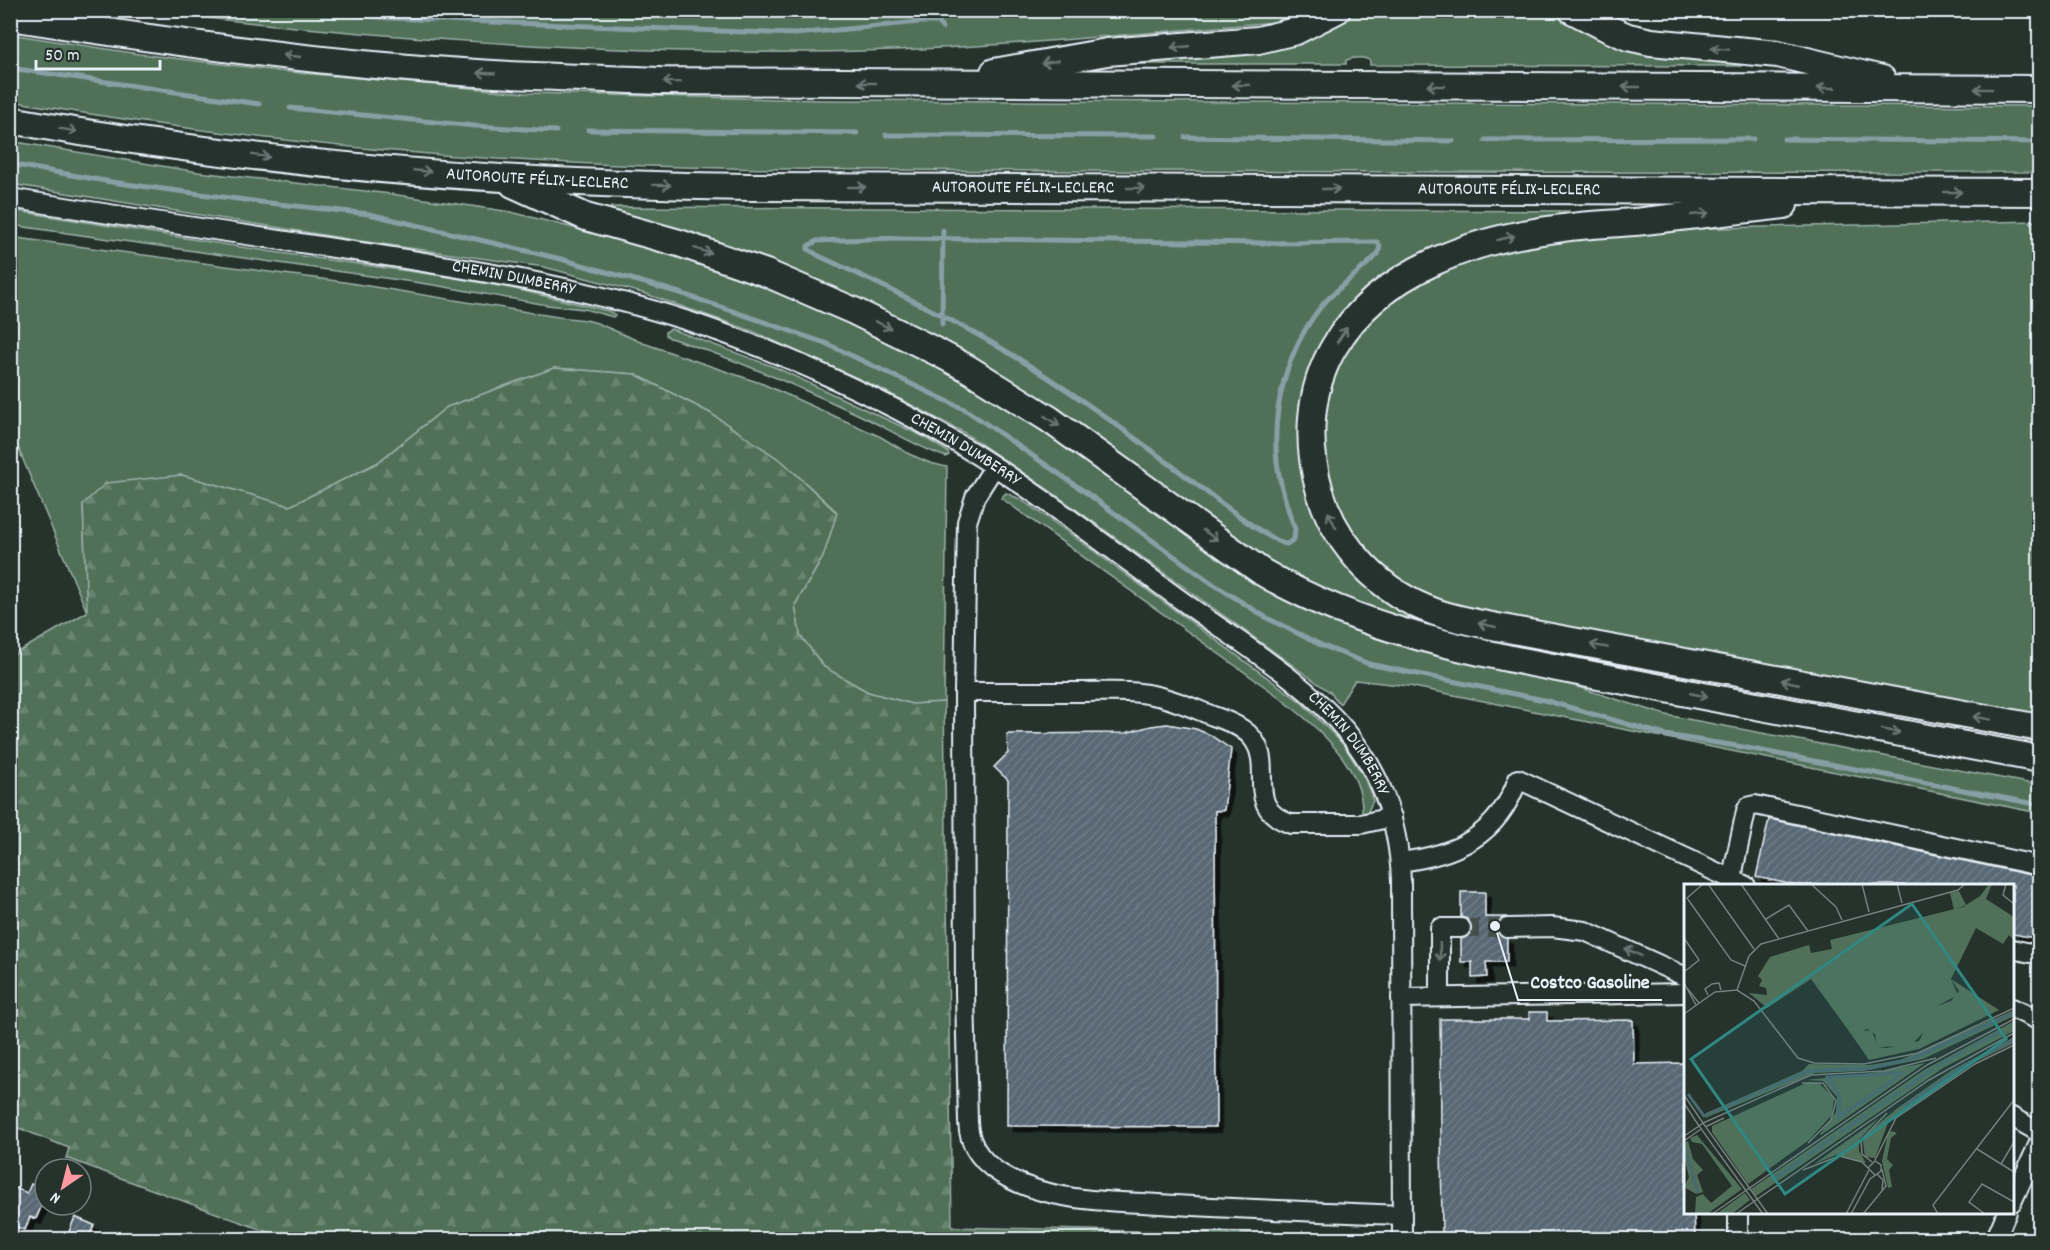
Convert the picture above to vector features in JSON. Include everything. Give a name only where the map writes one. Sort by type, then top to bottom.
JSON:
[{"type":"highway","points":[[926,84],[1107,52],[1258,40],[1296,31],[1337,10]]},
{"type":"highway","points":[[1572,10],[1628,37],[1651,42],[1778,54],[1926,89]]},
{"type":"highway","points":[[10,18],[279,55],[463,72],[670,82],[2040,89]]},
{"type":"highway","name":"AUTOROUTE FÉLIX-LECLERC","points":[[10,120],[94,134],[224,151],[364,166],[622,184],[749,187],[2040,192]]},
{"type":"highway","points":[[499,177],[586,217],[679,243],[766,273],[816,293],[914,340],[968,368],[1049,419],[1262,572],[1340,611],[1416,635],[1533,663],[2040,759]]},
{"type":"highway","points":[[1894,192],[1532,232],[1472,248],[1418,270],[1385,290],[1362,310],[1351,322],[1328,357],[1320,377],[1312,418],[1311,440],[1317,481],[1332,521],[1355,557],[1397,593],[1434,612],[1497,627],[2040,728]]},
{"type":"street","name":"CHEMIN DUMBERRY","points":[[10,198],[466,268],[612,298],[691,322],[790,361],[903,414],[963,447],[1274,667],[1315,699],[1345,729],[1370,762],[1383,788],[1392,817],[1400,862],[1402,1239]]},
{"type":"street","points":[[994,467],[975,497],[967,522],[964,692],[965,992],[970,1142],[976,1153],[990,1166],[1010,1179],[1071,1197],[1226,1209],[1401,1215]]},
{"type":"street","points":[[964,692],[1118,692],[1167,699],[1239,727],[1254,739],[1260,753],[1261,786],[1266,804],[1270,811],[1285,822],[1291,824],[1361,824],[1392,817]]},
{"type":"street","points":[[1400,862],[1443,854],[1473,840],[1496,819],[1508,801],[1518,779],[1737,883],[1746,811],[1748,807],[1755,805],[2040,866]]},
{"type":"street","points":[[1507,928],[1552,927],[1585,931],[1684,976]]},
{"type":"street","points":[[1440,997],[1440,928],[1461,928]]},
{"type":"street","points":[[2014,949],[2040,955]]},
{"type":"street","points":[[1401,998],[1684,993]]},
{"type":"street","points":[[2014,1008],[2040,1021]]},
{"type":"street","points":[[2014,1118],[2040,1133]]},
{"type":"street","points":[[2014,1200],[2040,1141]]},
{"type":"street","points":[[1738,1214],[1738,1239]]},
{"type":"street","points":[[1995,1239],[2006,1214]]},
{"type":"green space","points":[[1356,10],[1553,11],[1568,21],[1741,58],[1741,66],[1370,65],[1370,61],[1365,58],[1346,60],[1346,64],[1136,64],[1135,59],[1307,38],[1324,31]]},
{"type":"green space","points":[[143,11],[1301,11],[1276,22],[1101,37],[926,49],[725,52],[475,42]]},
{"type":"green space","points":[[10,34],[139,54],[279,71],[525,93],[822,100],[2039,106],[2039,172],[861,170],[642,166],[497,159],[253,136],[11,101]]},
{"type":"green space","points":[[10,141],[198,172],[391,194],[511,212],[673,255],[756,283],[831,313],[947,370],[1035,425],[1297,603],[1335,622],[1437,654],[1568,684],[1666,715],[2039,785],[2039,813],[1409,686],[1355,680],[1340,704],[1331,693],[1291,664],[1049,490],[963,432],[881,389],[752,331],[646,294],[544,267],[360,241],[11,184]]},
{"type":"green space","points":[[611,207],[1569,211],[1570,217],[1479,235],[1321,348],[1309,497],[1323,533],[1343,561],[1372,589],[1646,666],[1507,650],[1357,607],[1287,574],[1246,547],[1085,430],[611,214]]},
{"type":"green space","points":[[11,210],[273,252],[450,277],[515,289],[609,311],[615,315],[613,317],[584,309],[547,305],[434,285],[11,225]]},
{"type":"green space","points":[[2039,221],[2039,716],[1447,604],[1419,595],[1374,564],[1337,510],[1321,446],[1323,410],[1343,355],[1361,329],[1387,302],[1413,283],[1483,255],[1534,243],[1671,229]]},
{"type":"green space","points":[[10,237],[344,282],[586,320],[643,343],[763,384],[881,437],[909,454],[947,467],[944,702],[912,704],[868,692],[824,667],[800,635],[795,605],[823,557],[837,512],[783,462],[710,413],[635,374],[554,368],[447,407],[377,463],[290,506],[182,475],[83,504],[87,612],[11,431]]},
{"type":"green space","points":[[671,329],[777,368],[922,436],[948,452],[949,455],[946,457],[923,447],[764,372],[670,338],[665,335],[665,332]]},
{"type":"green space","points":[[554,368],[635,374],[710,413],[783,462],[837,513],[823,557],[795,605],[800,635],[824,667],[868,692],[912,704],[944,702],[952,1227],[1354,1236],[1355,1239],[287,1239],[93,1168],[93,1157],[66,1157],[69,1148],[11,1125],[11,656],[87,612],[83,504],[106,483],[182,475],[290,506],[377,463],[447,407]]},
{"type":"green space","points":[[1006,493],[1020,499],[1062,528],[1301,702],[1343,744],[1364,777],[1373,801],[1367,813],[1362,815],[1361,796],[1355,779],[1333,746],[1319,731],[1275,694],[1001,498]]},
{"type":"building","points":[[1167,724],[1196,729],[1231,749],[1224,810],[1215,811],[1216,1127],[1007,1126],[1008,780],[994,767],[1008,753],[1007,734],[1125,733]]},
{"type":"building","points":[[1769,819],[2040,877],[2040,939],[2014,934],[2014,884],[1789,884],[1756,877]]},
{"type":"building","points":[[1461,892],[1485,892],[1485,917],[1507,917],[1501,919],[1496,928],[1498,934],[1507,939],[1507,962],[1486,962],[1487,977],[1472,978],[1472,962],[1461,962],[1461,939],[1470,934],[1472,927],[1467,919],[1461,917]]},
{"type":"building","points":[[1529,1012],[1547,1012],[1547,1021],[1633,1020],[1634,1064],[1684,1063],[1684,1214],[1694,1214],[1695,1239],[1442,1239],[1440,1019],[1530,1019]]},
{"type":"building","points":[[31,1184],[33,1185],[33,1217],[37,1217],[36,1219],[30,1217],[25,1230],[10,1225],[10,1202],[15,1188],[27,1193]]},
{"type":"building","points":[[75,1217],[94,1225],[88,1239],[66,1239]]},
{"type":"waterway","points":[[313,10],[389,18],[795,34],[919,22],[939,22],[942,28]]},
{"type":"waterway","points":[[10,68],[259,104]]},
{"type":"waterway","points":[[290,108],[475,126],[556,131]]},
{"type":"waterway","points":[[588,130],[857,133]]},
{"type":"waterway","points":[[886,135],[1156,136]]},
{"type":"waterway","points":[[1185,137],[1453,141]]},
{"type":"waterway","points":[[1485,140],[1753,139]]},
{"type":"waterway","points":[[1784,139],[2040,142]]},
{"type":"waterway","points":[[10,164],[111,182],[369,214],[561,259],[680,293],[825,343],[966,410],[1213,584],[1267,618],[1321,645],[1369,664],[1544,700],[1665,735],[1737,746],[2040,805]]},
{"type":"waterway","points":[[942,324],[943,230]]},
{"type":"waterway","points":[[897,238],[1264,243],[1377,242],[1380,246],[1378,254],[1331,296],[1311,320],[1285,378],[1277,420],[1277,462],[1284,496],[1295,529],[1294,539],[1287,544],[1265,534],[1084,402],[994,344],[808,249],[808,246],[817,241],[897,238]]},
{"type":"tunnel","points":[[1461,928],[1507,928]]},
{"type":"place","name":"Costco Gasoline","points":[[1495,926]]}]
